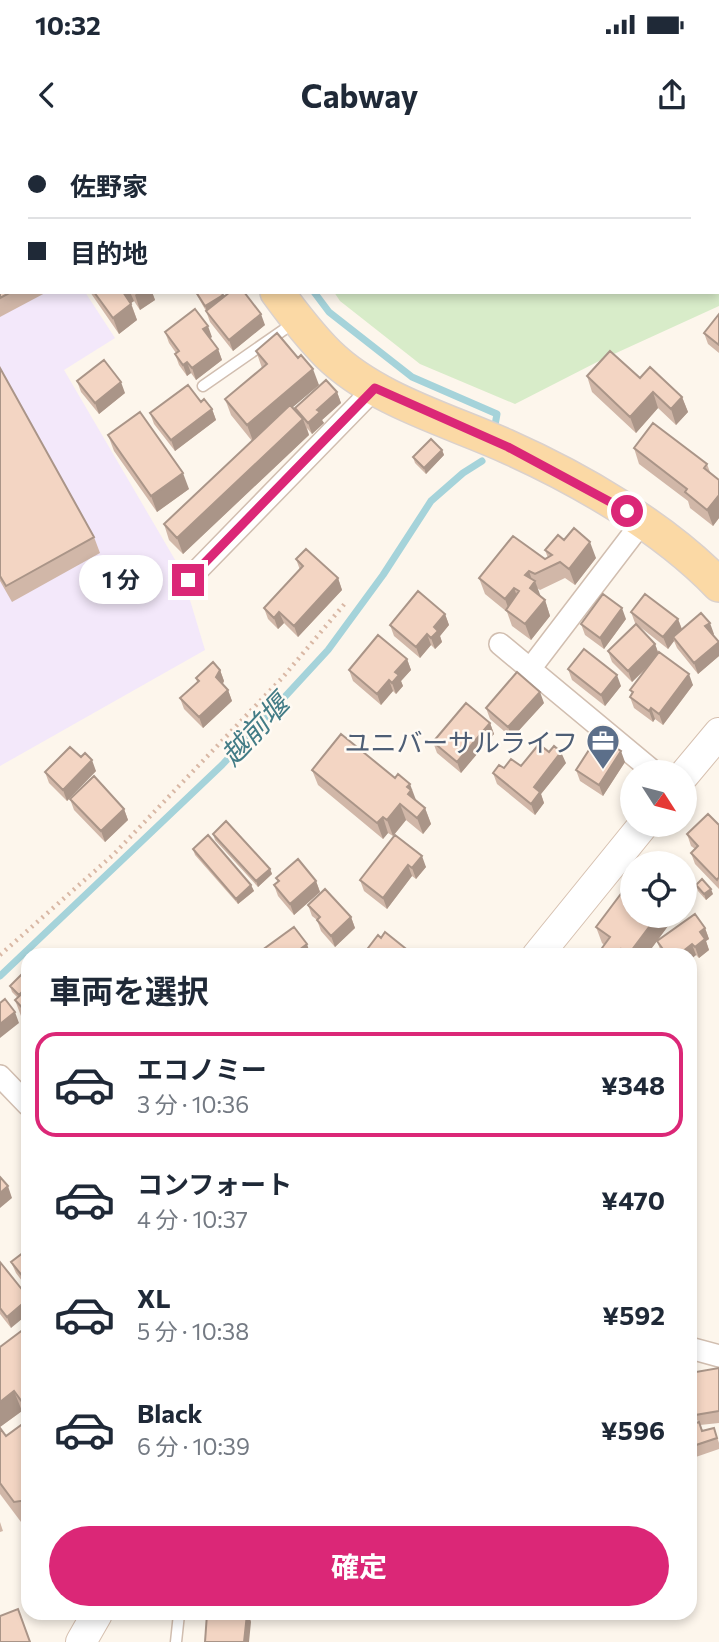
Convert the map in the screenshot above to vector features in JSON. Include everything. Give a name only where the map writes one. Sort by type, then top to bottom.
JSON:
[{"type":"main road","points":[[278,294],[330,355],[375,388],[508,447],[593,491],[643,521],[719,585]]},
{"type":"main road","points":[[696,760],[719,733]]},
{"type":"main road","points":[[543,948],[633,837]]},
{"type":"main road","points":[[81,1642],[94,1620]]},
{"type":"street","points":[[188,580],[375,388]]},
{"type":"street","points":[[530,669],[643,521]]},
{"type":"street","points":[[500,644],[640,760]]},
{"type":"street","points":[[0,1076],[21,1098]]},
{"type":"street","points":[[697,1350],[719,1356]]},
{"type":"lane","points":[[203,386],[298,320]]},
{"type":"lane","points":[[176,1642],[178,1620]]},
{"type":"path","points":[[0,955],[114,854],[283,677],[347,601]]},
{"type":"shaded area","points":[[0,294],[86,294],[115,338],[64,370],[181,570],[205,650],[0,766]]},
{"type":"green space","points":[[335,294],[719,294],[719,306],[603,359],[515,404],[420,364],[340,301]]},
{"type":"building","points":[[95,294],[124,294],[131,304],[113,318]]},
{"type":"building","points":[[197,294],[223,295],[205,306]]},
{"type":"building","points":[[227,294],[246,294],[261,314],[229,340],[206,311]]},
{"type":"building","points":[[195,309],[208,326],[203,329],[218,349],[192,368],[187,362],[183,365],[175,354],[179,351],[165,332]]},
{"type":"building","points":[[719,314],[719,345],[704,333]]},
{"type":"building","points":[[277,333],[298,358],[301,355],[313,369],[247,425],[225,399],[267,364],[256,351]]},
{"type":"building","points":[[610,351],[640,378],[650,367],[682,397],[671,409],[653,392],[630,417],[587,376]]},
{"type":"building","points":[[104,360],[121,382],[95,403],[77,381]]},
{"type":"building","points":[[0,368],[94,537],[6,586],[0,576]]},
{"type":"building","points":[[326,380],[337,392],[317,410],[320,412],[308,423],[295,408]]},
{"type":"building","points":[[188,385],[201,402],[204,399],[212,409],[171,440],[150,413]]},
{"type":"building","points":[[290,405],[303,419],[177,538],[164,524]]},
{"type":"building","points":[[140,412],[183,473],[151,496],[108,435]]},
{"type":"building","points":[[653,423],[707,464],[704,468],[719,480],[719,495],[707,510],[685,492],[687,489],[634,448]]},
{"type":"building","points":[[431,439],[442,450],[424,468],[413,457]]},
{"type":"building","points":[[574,528],[590,542],[569,569],[560,562],[535,574],[529,571],[525,575],[535,581],[530,588],[545,600],[525,624],[506,610],[519,591],[514,588],[505,599],[479,578],[513,536],[545,559],[552,555],[545,550],[558,535],[564,540]]},
{"type":"building","points":[[306,549],[338,578],[294,626],[279,612],[274,618],[264,608],[303,566],[296,559]]},
{"type":"building","points":[[418,591],[445,614],[434,627],[438,631],[431,638],[427,634],[416,647],[390,625]]},
{"type":"building","points":[[603,594],[622,608],[600,638],[581,624]]},
{"type":"building","points":[[645,594],[678,619],[663,637],[631,612]]},
{"type":"building","points":[[701,613],[710,623],[705,626],[719,642],[694,663],[673,637]]},
{"type":"building","points":[[636,624],[655,644],[628,671],[608,651]]},
{"type":"building","points":[[378,635],[407,659],[395,672],[399,675],[392,683],[389,680],[377,694],[349,670]]},
{"type":"building","points":[[584,649],[617,675],[601,695],[568,669]]},
{"type":"building","points":[[659,652],[689,674],[659,714],[651,708],[649,711],[630,697],[633,692],[630,690]]},
{"type":"building","points":[[213,662],[220,670],[216,677],[228,690],[199,717],[180,698],[199,681],[196,678]]},
{"type":"building","points":[[517,672],[540,692],[508,727],[486,708]]},
{"type":"building","points":[[466,703],[490,723],[457,762],[433,742]]},
{"type":"building","points":[[341,734],[395,778],[398,774],[410,784],[407,787],[411,790],[408,794],[425,808],[417,818],[400,804],[387,820],[383,817],[377,823],[312,770]]},
{"type":"building","points":[[598,736],[621,751],[599,785],[576,770]]},
{"type":"building","points":[[539,744],[549,752],[554,746],[561,752],[534,787],[540,792],[531,804],[493,773],[499,765],[504,768],[511,759],[521,766]]},
{"type":"building","points":[[70,747],[81,757],[85,753],[92,760],[63,790],[45,772]]},
{"type":"building","points":[[94,776],[124,809],[101,831],[70,799]]},
{"type":"building","points":[[708,814],[719,825],[717,880],[697,859],[697,851],[693,851],[698,846],[690,837],[697,837],[697,824]]},
{"type":"building","points":[[226,821],[270,869],[256,881],[213,834]]},
{"type":"building","points":[[208,835],[251,885],[236,899],[193,849]]},
{"type":"building","points":[[395,835],[422,856],[412,868],[408,865],[383,898],[360,880]]},
{"type":"building","points":[[298,859],[316,881],[290,904],[274,885],[279,881],[276,878]]},
{"type":"building","points":[[702,879],[711,889],[704,894],[697,884]]},
{"type":"building","points":[[325,889],[351,917],[331,936],[317,920],[320,917],[308,905]]},
{"type":"building","points":[[620,895],[620,928],[648,928],[633,948],[602,948],[610,937],[596,927]]},
{"type":"building","points":[[697,917],[705,928],[700,932],[705,939],[695,947],[692,944],[687,948],[662,948],[657,941],[675,928],[697,928]]},
{"type":"building","points":[[294,927],[307,944],[302,948],[265,948]]},
{"type":"building","points":[[385,932],[405,948],[368,948],[378,935],[381,938]]},
{"type":"building","points":[[21,975],[19,995],[10,986]]},
{"type":"building","points":[[21,994],[21,1006],[15,1000]]},
{"type":"building","points":[[5,999],[15,1012],[0,1024],[0,1003]]},
{"type":"building","points":[[0,1177],[8,1186],[0,1193]]},
{"type":"building","points":[[21,1254],[21,1274],[11,1262]]},
{"type":"building","points":[[0,1262],[21,1288],[21,1305],[7,1317],[0,1308]]},
{"type":"building","points":[[21,1331],[21,1400],[14,1391],[0,1402],[0,1347]]},
{"type":"building","points":[[719,1368],[719,1411],[697,1415],[697,1372]]},
{"type":"building","points":[[697,1423],[702,1431],[714,1428],[717,1438],[697,1445]]},
{"type":"building","points":[[21,1425],[21,1501],[14,1502],[0,1483],[0,1428],[6,1436]]},
{"type":"building","points":[[18,1609],[30,1642],[0,1642],[0,1616]]},
{"type":"building","points":[[207,1620],[246,1620],[244,1642],[205,1642]]},
{"type":"waterway","name":"越前堰","points":[[316,294],[329,312],[412,377],[497,414],[495,425]]},
{"type":"waterway","name":"越前堰","points":[[29,948],[222,765],[328,650],[383,575],[431,501],[463,473],[482,461]]},
{"type":"waterway","name":"越前堰","points":[[0,976],[21,956]]},
{"type":"place","name":"ユニバーサルライフ","points":[[603,771]]},
{"type":"route","points":[[188,580],[375,388],[508,447],[627,511]]}]
